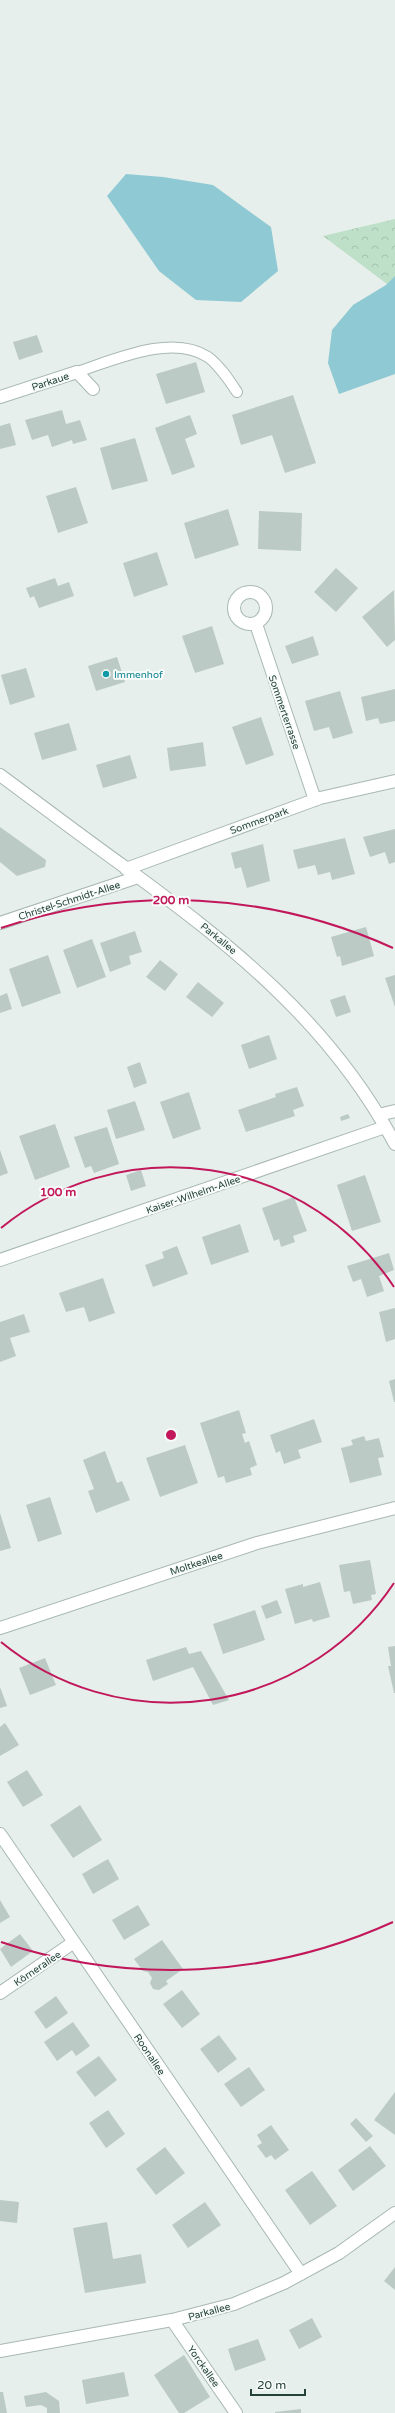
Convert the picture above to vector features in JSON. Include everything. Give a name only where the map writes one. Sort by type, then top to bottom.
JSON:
[{"type":"street","name":"Parkaue","points":[[0,397],[78,372],[93,389]]},
{"type":"street","name":"Sommerterrasse","points":[[256,624],[315,800]]},
{"type":"street","name":"Parkallee","points":[[0,775],[138,876],[232,948],[285,996],[332,1050],[378,1115],[395,1144]]},
{"type":"street","name":"Sommerpark","points":[[126,868],[315,800],[395,781]]},
{"type":"street","name":"Christel-Schmidt-Allee","points":[[0,922],[138,876]]},
{"type":"street","points":[[378,1115],[395,1111]]},
{"type":"street","name":"Kaiser-Wilhelm-Allee","points":[[0,1260],[385,1127]]},
{"type":"street","name":"Moltkeallee","points":[[0,1628],[250,1546],[395,1508]]},
{"type":"street","name":"Roonallee","points":[[0,1834],[301,2274]]},
{"type":"street","name":"Körnerallee","points":[[0,1993],[74,1942]]},
{"type":"street","name":"Parkallee","points":[[0,2351],[172,2320],[234,2304],[301,2274],[355,2243],[395,2213]]},
{"type":"street","name":"Yorckallee","points":[[172,2320],[236,2413]]},
{"type":"lane","points":[[78,372],[161,347],[185,349],[207,357],[223,372],[237,392]]},
{"type":"green space","points":[[395,219],[395,290],[323,236]]},
{"type":"water","points":[[126,174],[163,177],[213,185],[271,227],[278,271],[241,302],[196,300],[159,271],[107,196]]},
{"type":"water","points":[[395,276],[395,374],[339,394],[328,363],[332,330],[353,305],[386,285]]},
{"type":"building","points":[[37,335],[43,352],[19,360],[13,342]]},
{"type":"building","points":[[196,362],[205,392],[166,404],[156,374]]},
{"type":"building","points":[[293,395],[316,463],[285,473],[272,435],[241,445],[232,415]]},
{"type":"building","points":[[62,410],[66,424],[80,420],[87,440],[73,444],[72,440],[52,447],[48,435],[32,440],[25,420]]},
{"type":"building","points":[[190,415],[197,434],[185,439],[195,467],[172,475],[155,428]]},
{"type":"building","points":[[10,423],[16,445],[0,449],[0,426]]},
{"type":"building","points":[[135,438],[148,481],[112,490],[100,448]]},
{"type":"building","points":[[76,487],[88,523],[58,533],[46,496]]},
{"type":"building","points":[[228,509],[239,545],[195,559],[184,523]]},
{"type":"building","points":[[259,511],[302,513],[301,551],[258,549]]},
{"type":"building","points":[[157,552],[168,585],[134,597],[123,563]]},
{"type":"building","points":[[336,568],[358,588],[336,612],[314,592]]},
{"type":"building","points":[[55,578],[58,586],[69,582],[74,596],[39,608],[34,596],[30,598],[26,588]]},
{"type":"building","points":[[394,590],[395,640],[387,647],[362,617]]},
{"type":"building","points":[[212,626],[224,664],[195,673],[182,636]]},
{"type":"building","points":[[313,636],[319,655],[292,664],[285,646]]},
{"type":"building","name":"Immenhof","points":[[117,657],[125,682],[96,691],[88,666]]},
{"type":"building","points":[[26,668],[35,697],[10,705],[1,675]]},
{"type":"building","points":[[395,689],[395,721],[380,724],[378,718],[366,721],[361,697]]},
{"type":"building","points":[[340,691],[353,733],[333,739],[329,727],[314,731],[305,701]]},
{"type":"building","points":[[261,717],[274,755],[246,765],[232,727]]},
{"type":"building","points":[[69,723],[77,750],[42,760],[34,733]]},
{"type":"building","points":[[203,742],[206,766],[170,771],[167,748]]},
{"type":"building","points":[[130,755],[137,778],[103,788],[96,765]]},
{"type":"building","points":[[0,827],[46,860],[45,867],[17,876],[0,862]]},
{"type":"building","points":[[395,829],[395,862],[389,864],[385,852],[370,857],[363,837]]},
{"type":"building","points":[[345,838],[355,874],[332,880],[330,872],[318,875],[315,865],[298,869],[293,850]]},
{"type":"building","points":[[263,844],[270,881],[247,888],[241,867],[235,869],[231,853]]},
{"type":"building","points":[[366,927],[374,956],[342,966],[340,956],[337,957],[331,937]]},
{"type":"building","points":[[135,931],[142,952],[129,956],[131,964],[110,972],[100,943]]},
{"type":"building","points":[[92,939],[106,977],[77,988],[63,950]]},
{"type":"building","points":[[48,955],[61,993],[22,1007],[9,969]]},
{"type":"building","points":[[160,960],[178,974],[165,991],[146,977]]},
{"type":"building","points":[[395,975],[395,1007],[385,978]]},
{"type":"building","points":[[198,982],[224,1003],[212,1017],[186,997]]},
{"type":"building","points":[[7,993],[12,1009],[0,1013],[0,996]]},
{"type":"building","points":[[345,995],[351,1012],[336,1017],[330,1000]]},
{"type":"building","points":[[269,1035],[277,1059],[249,1069],[241,1045]]},
{"type":"building","points":[[140,1062],[147,1083],[134,1088],[127,1067]]},
{"type":"building","points":[[297,1087],[304,1106],[293,1110],[295,1116],[246,1132],[238,1110],[276,1097],[275,1094]]},
{"type":"building","points":[[189,1092],[201,1129],[173,1139],[160,1102]]},
{"type":"building","points":[[135,1101],[145,1130],[116,1139],[107,1110]]},
{"type":"building","points":[[348,1114],[350,1118],[341,1121],[340,1117]]},
{"type":"building","points":[[55,1124],[70,1167],[35,1180],[19,1136]]},
{"type":"building","points":[[107,1127],[119,1164],[94,1173],[91,1166],[85,1168],[74,1137]]},
{"type":"building","points":[[0,1150],[8,1173],[0,1176]]},
{"type":"building","points":[[141,1170],[146,1186],[131,1191],[126,1175]]},
{"type":"building","points":[[365,1175],[381,1222],[352,1231],[337,1185]]},
{"type":"building","points":[[294,1197],[307,1231],[293,1236],[295,1242],[281,1247],[279,1239],[274,1241],[262,1208]]},
{"type":"building","points":[[240,1224],[249,1252],[211,1265],[202,1237]]},
{"type":"building","points":[[177,1246],[188,1274],[153,1287],[145,1265],[164,1258],[162,1252]]},
{"type":"building","points":[[389,1253],[394,1270],[379,1276],[384,1291],[367,1297],[361,1279],[353,1282],[347,1266]]},
{"type":"building","points":[[103,1278],[115,1313],[89,1322],[84,1307],[66,1312],[59,1293]]},
{"type":"building","points":[[395,1308],[395,1339],[386,1342],[379,1312]]},
{"type":"building","points":[[24,1314],[30,1332],[10,1338],[16,1356],[0,1362],[0,1322]]},
{"type":"building","points":[[395,1379],[395,1402],[394,1402],[389,1381]]},
{"type":"building","points":[[239,1410],[246,1433],[242,1434],[245,1443],[249,1441],[257,1465],[250,1468],[252,1475],[226,1483],[224,1476],[218,1478],[200,1423]]},
{"type":"building","points":[[314,1419],[322,1442],[298,1450],[301,1458],[284,1464],[280,1451],[276,1453],[270,1435]]},
{"type":"building","points":[[364,1436],[366,1441],[379,1438],[384,1457],[378,1458],[382,1475],[350,1483],[341,1448],[353,1445],[351,1440]]},
{"type":"building","points":[[185,1445],[198,1483],[160,1497],[146,1458]]},
{"type":"building","points":[[105,1451],[117,1483],[122,1481],[130,1500],[96,1513],[88,1491],[94,1489],[83,1460]]},
{"type":"building","points":[[50,1497],[62,1534],[38,1542],[26,1505]]},
{"type":"building","points":[[0,1513],[11,1548],[0,1551]]},
{"type":"building","points":[[370,1560],[376,1594],[371,1595],[372,1600],[353,1604],[350,1591],[344,1592],[339,1565]]},
{"type":"building","points":[[320,1582],[330,1617],[313,1622],[312,1619],[295,1624],[285,1589],[303,1584],[303,1587]]},
{"type":"building","points":[[277,1600],[282,1613],[266,1619],[261,1606]]},
{"type":"building","points":[[255,1610],[265,1640],[223,1654],[213,1624]]},
{"type":"building","points":[[395,1646],[394,1693],[388,1666],[391,1666],[388,1647]]},
{"type":"building","points":[[186,1647],[189,1654],[201,1651],[229,1700],[213,1705],[193,1667],[153,1681],[146,1660]]},
{"type":"building","points":[[45,1658],[56,1685],[30,1695],[19,1668]]},
{"type":"building","points":[[0,1687],[7,1706],[0,1708]]},
{"type":"building","points":[[5,1723],[19,1745],[0,1756],[0,1727]]},
{"type":"building","points":[[27,1770],[43,1795],[23,1807],[7,1782]]},
{"type":"building","points":[[80,1805],[102,1840],[73,1858],[50,1825]]},
{"type":"building","points":[[108,1859],[119,1879],[93,1894],[82,1874]]},
{"type":"building","points":[[0,1900],[10,1917],[0,1923]]},
{"type":"building","points":[[138,1905],[150,1925],[124,1940],[112,1920]]},
{"type":"building","points":[[20,1934],[33,1951],[11,1967],[0,1949]]},
{"type":"building","points":[[162,1940],[183,1969],[166,1981],[168,1984],[159,1990],[153,1989],[150,1983],[152,1978],[148,1972],[143,1971],[134,1959]]},
{"type":"building","points":[[182,1990],[200,2014],[182,2028],[163,2004]]},
{"type":"building","points":[[56,1996],[68,2013],[46,2029],[34,2012]]},
{"type":"building","points":[[73,2022],[90,2046],[76,2056],[72,2050],[57,2061],[44,2042]]},
{"type":"building","points":[[219,2035],[237,2059],[218,2073],[200,2049]]},
{"type":"building","points":[[99,2056],[117,2080],[95,2097],[76,2072]]},
{"type":"building","points":[[249,2067],[265,2090],[241,2107],[224,2084]]},
{"type":"building","points":[[395,2092],[395,2135],[374,2120]]},
{"type":"building","points":[[108,2110],[125,2134],[106,2148],[89,2123]]},
{"type":"building","points":[[356,2118],[373,2136],[366,2142],[350,2124]]},
{"type":"building","points":[[271,2125],[289,2150],[275,2160],[271,2155],[266,2158],[257,2146],[262,2143],[257,2135]]},
{"type":"building","points":[[370,2146],[386,2166],[353,2191],[338,2170]]},
{"type":"building","points":[[165,2147],[185,2173],[156,2195],[136,2169]]},
{"type":"building","points":[[312,2171],[337,2206],[310,2225],[285,2190]]},
{"type":"building","points":[[0,2200],[19,2202],[17,2223],[0,2221]]},
{"type":"building","points":[[205,2202],[221,2225],[188,2248],[172,2225]]},
{"type":"building","points":[[107,2222],[113,2259],[141,2254],[146,2283],[85,2293],[73,2228]]},
{"type":"building","points":[[395,2267],[395,2290],[384,2281]]},
{"type":"building","points":[[312,2318],[322,2337],[299,2349],[289,2330]]},
{"type":"building","points":[[258,2339],[266,2360],[235,2371],[228,2349]]},
{"type":"building","points":[[184,2355],[210,2397],[184,2413],[179,2413],[154,2375]]},
{"type":"building","points":[[124,2372],[129,2396],[86,2404],[82,2380]]},
{"type":"building","points":[[0,2392],[3,2392],[7,2413],[0,2413]]},
{"type":"building","points":[[46,2392],[59,2401],[60,2413],[47,2413],[47,2408],[41,2405],[26,2407],[24,2396]]},
{"type":"building","points":[[301,2409],[301,2413],[275,2413],[275,2412]]},
{"type":"place","name":"Immenhof","points":[[106,674]]}]
